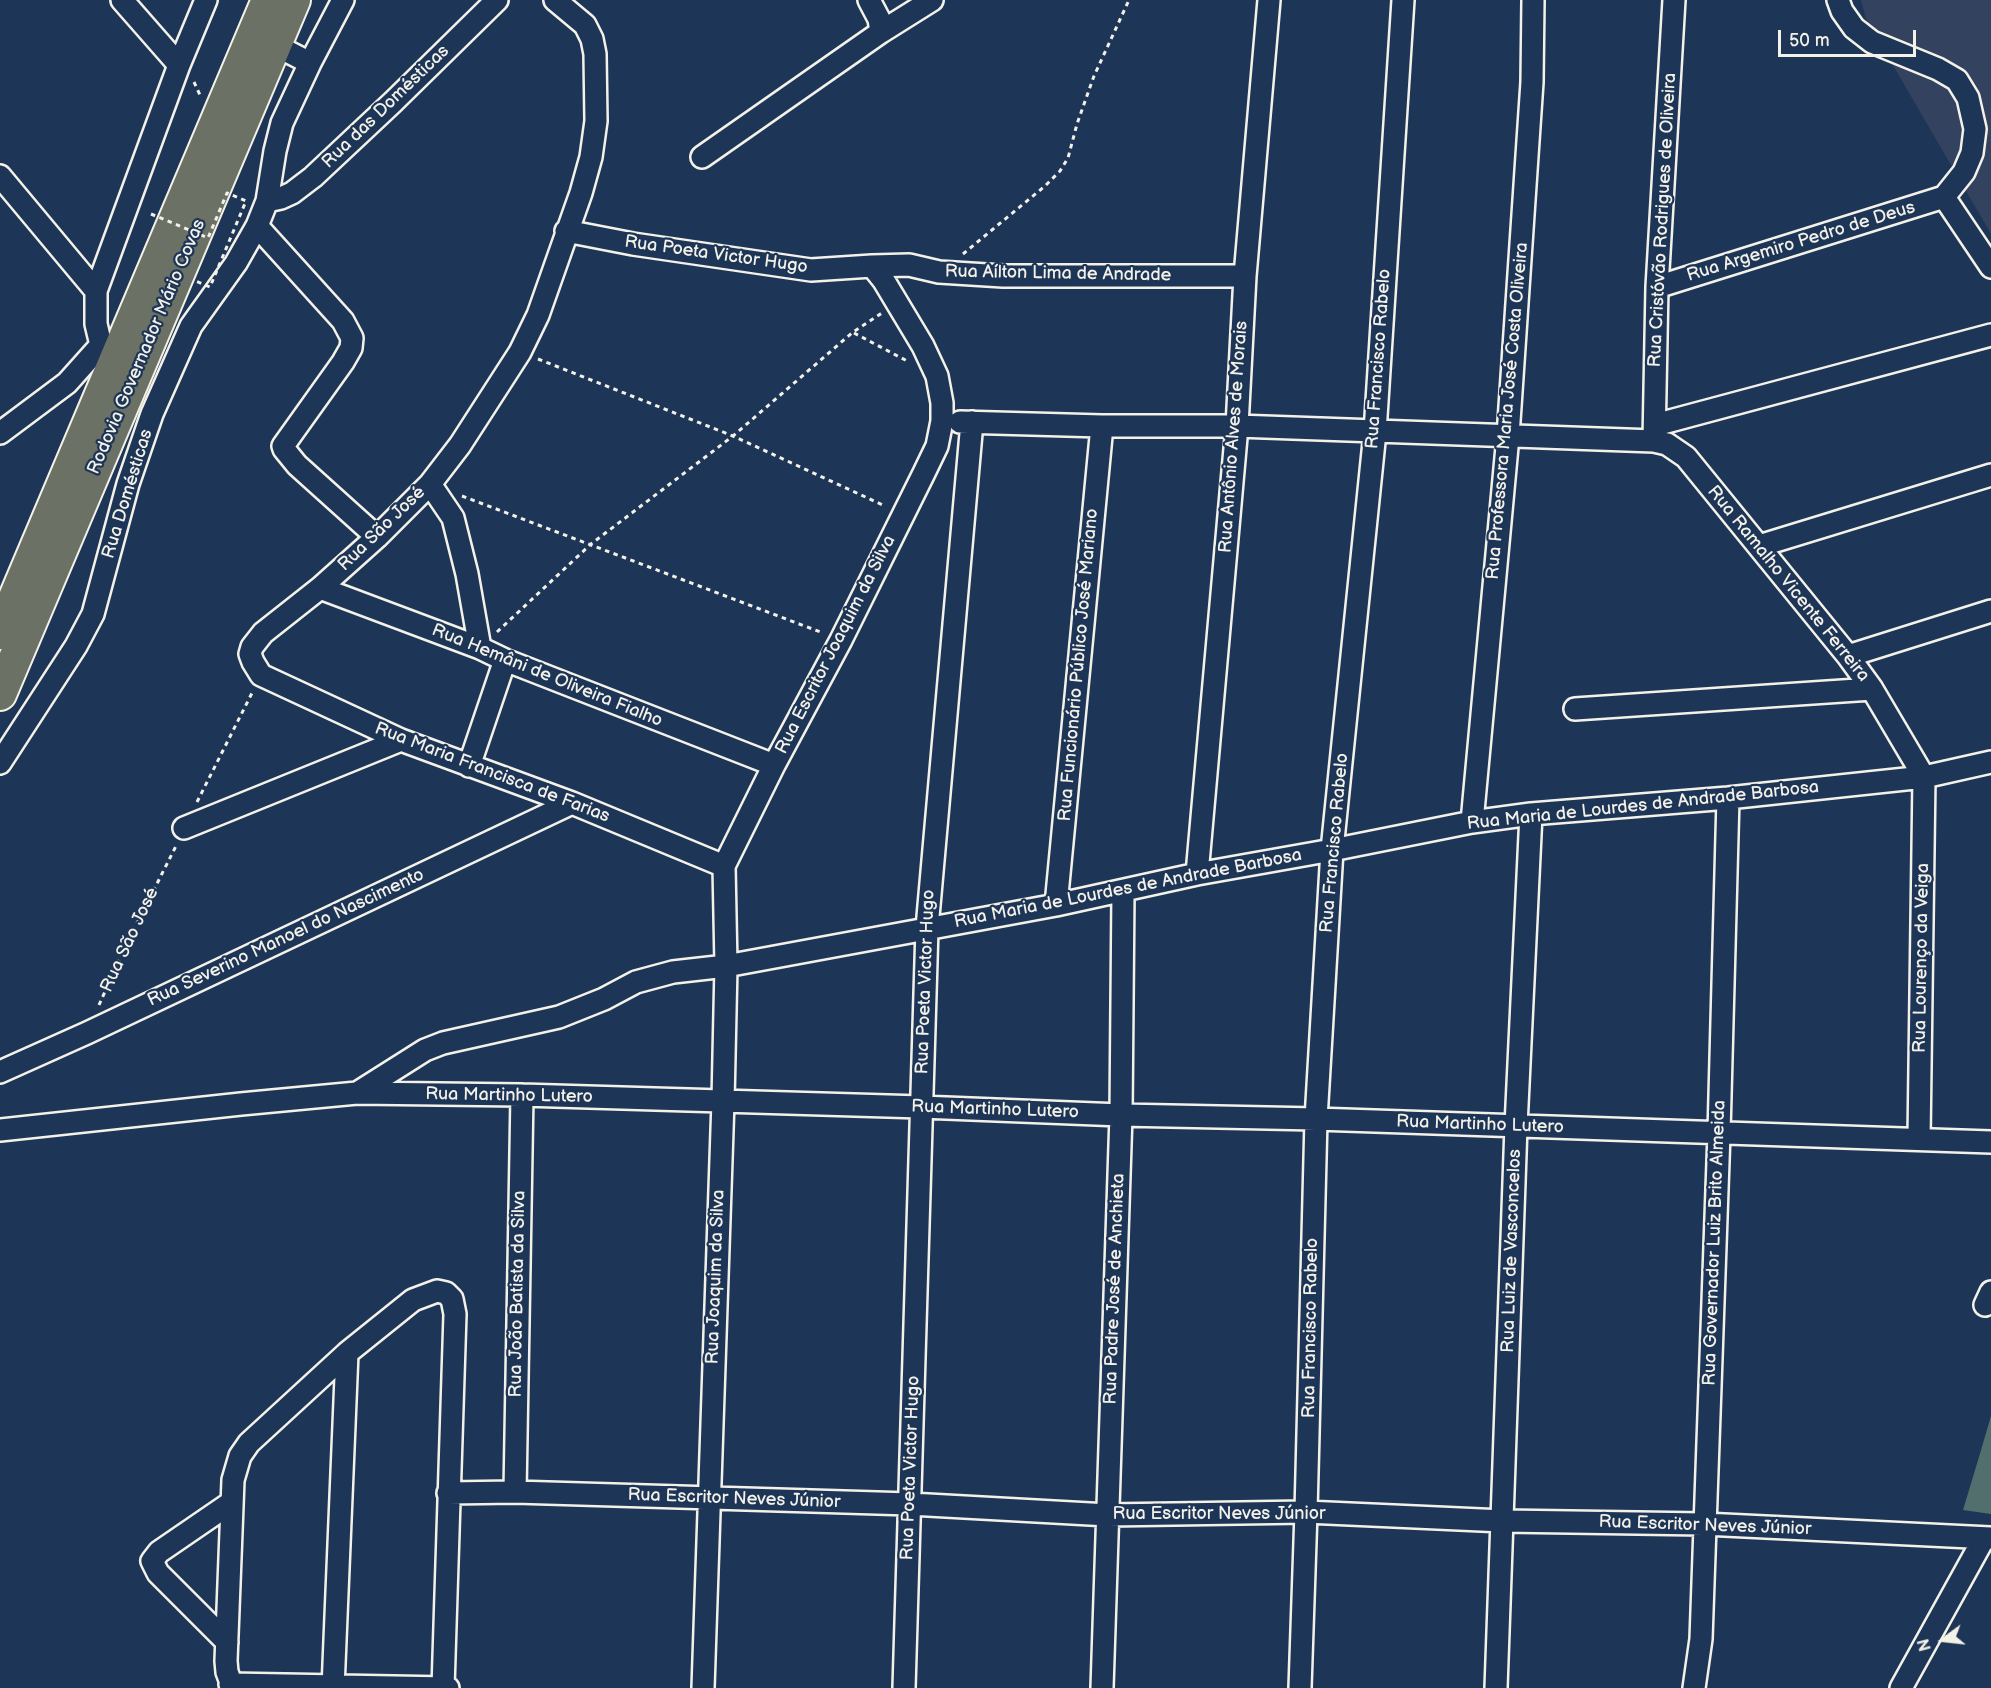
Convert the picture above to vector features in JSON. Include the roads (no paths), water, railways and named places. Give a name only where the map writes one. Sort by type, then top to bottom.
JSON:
[{"type":"highway","name":"Rodovia Governador Mário Covas","points":[[0,633],[110,350],[268,0]]},
{"type":"highway","name":"Rodovia Governador Mário Covas","points":[[0,694],[294,0]]},
{"type":"street","points":[[122,0],[180,65]]},
{"type":"street","points":[[0,433],[110,350],[96,324],[96,291],[206,0]]},
{"type":"street","name":"Rua Domésticas","points":[[0,763],[76,646],[93,614],[128,484],[157,403],[191,327],[236,263],[257,226],[267,201],[274,151],[282,123],[343,0]]},
{"type":"street","name":"Rua das Domésticas","points":[[267,201],[292,193],[313,177],[497,0]]},
{"type":"street","name":"Rua São José","points":[[261,675],[250,654],[256,640],[320,588],[430,484],[460,445],[520,352],[538,315],[581,193],[591,157],[596,121],[596,63],[592,39],[585,25],[555,0]]},
{"type":"street","points":[[869,0],[879,19],[881,33]]},
{"type":"street","points":[[702,157],[932,0]]},
{"type":"street","name":"Rua Antônio Alves de Morais","points":[[1197,874],[1237,426],[1245,276],[1269,0]]},
{"type":"street","name":"Rua Francisco Rabelo","points":[[1300,1688],[1316,1119],[1332,850],[1375,432],[1403,0]]},
{"type":"street","name":"Rua Professora Maria José Costa Oliveira","points":[[1472,822],[1508,436],[1532,82],[1533,0]]},
{"type":"street","name":"Rua Cristóvão Rodrigues de Oliveira","points":[[1654,433],[1657,287],[1674,0]]},
{"type":"street","points":[[1838,0],[1842,11],[1854,28],[1872,42],[1938,69],[1957,80],[1968,98],[1975,129],[1972,153],[1964,172],[1944,197],[1991,267]]},
{"type":"street","points":[[275,45],[310,63]]},
{"type":"street","points":[[0,176],[96,291]]},
{"type":"street","name":"Rua Argemiro Pedro de Deus","points":[[1657,287],[1944,197]]},
{"type":"street","points":[[257,226],[344,321],[352,338],[351,348],[343,362],[284,446],[290,459],[376,537]]},
{"type":"street","name":"Rua Poeta Victor Hugo","points":[[566,231],[633,244],[811,270],[872,266]]},
{"type":"street","name":"Rua Aílton Lima de Andrade","points":[[872,266],[909,265],[939,272],[1003,276],[1245,276]]},
{"type":"street","points":[[872,266],[898,302],[937,376],[942,403],[942,421],[1102,426],[1237,426],[1508,436],[1654,433],[1991,335]]},
{"type":"street","name":"Rua Escritor Joaquim da Silva","points":[[724,866],[774,765],[841,640],[937,446],[942,421]]},
{"type":"street","name":"Rua Poeta Victor Hugo","points":[[903,1688],[927,928],[972,422]]},
{"type":"street","name":"Rua Funcionário Público José Mariano","points":[[1056,904],[1102,426]]},
{"type":"street","name":"Rua Ramalho Vicente Ferreira","points":[[1654,433],[1686,457],[1848,656],[1872,689],[1924,777]]},
{"type":"street","points":[[1759,546],[1991,475]]},
{"type":"street","points":[[430,484],[453,518],[480,648]]},
{"type":"street","name":"Rua Hemâni de Oliveira Fialho","points":[[320,588],[480,648],[505,660],[774,765]]},
{"type":"street","points":[[1848,656],[1991,611]]},
{"type":"street","points":[[469,766],[505,660]]},
{"type":"street","name":"Rua Maria Francisca de Farias","points":[[261,675],[401,740],[572,803],[724,866]]},
{"type":"street","points":[[1575,709],[1872,689]]},
{"type":"street","points":[[184,828],[401,740]]},
{"type":"street","name":"Rua Maria de Lourdes de Andrade Barbosa","points":[[357,1093],[425,1050],[444,1043],[559,1017],[604,999],[636,982],[673,972],[726,966],[1472,822],[1531,814],[1728,798],[1924,777],[1991,762]]},
{"type":"street","name":"Rua Lourenço da Veiga","points":[[1919,1139],[1924,777]]},
{"type":"street","name":"Rua Governador Luiz Brito Almeida","points":[[1694,1688],[1701,1638],[1728,798]]},
{"type":"street","name":"Rua Severino Manoel do Nascimento","points":[[0,1072],[572,803]]},
{"type":"street","name":"Rua Luiz de Vasconcelos","points":[[1496,1688],[1516,1126],[1531,814]]},
{"type":"street","name":"Rua Joaquim da Silva","points":[[703,1688],[723,1101],[726,966],[724,866]]},
{"type":"street","name":"Rua Padre José de Anchieta","points":[[1102,1688],[1121,1115],[1123,891]]},
{"type":"street","name":"Rua Martinho Lutero","points":[[0,1130],[357,1093],[723,1101],[1991,1142]]},
{"type":"street","name":"Rua João Batista da Silva","points":[[515,1492],[522,1095]]},
{"type":"street","points":[[443,1688],[454,1314],[452,1299],[446,1293],[437,1291],[413,1300],[347,1353],[249,1443],[240,1456],[235,1469],[232,1502],[226,1661],[231,1686],[333,1686],[443,1688],[448,1688]]},
{"type":"street","points":[[333,1686],[347,1353]]},
{"type":"street","name":"Rua Escritor Neves Júnior","points":[[448,1493],[515,1492],[910,1504],[1108,1515],[1306,1512],[1503,1521],[1704,1524],[1987,1538]]},
{"type":"street","points":[[227,1642],[158,1573],[152,1561],[154,1555],[232,1502]]},
{"type":"street","points":[[1901,1688],[1987,1538]]}]
